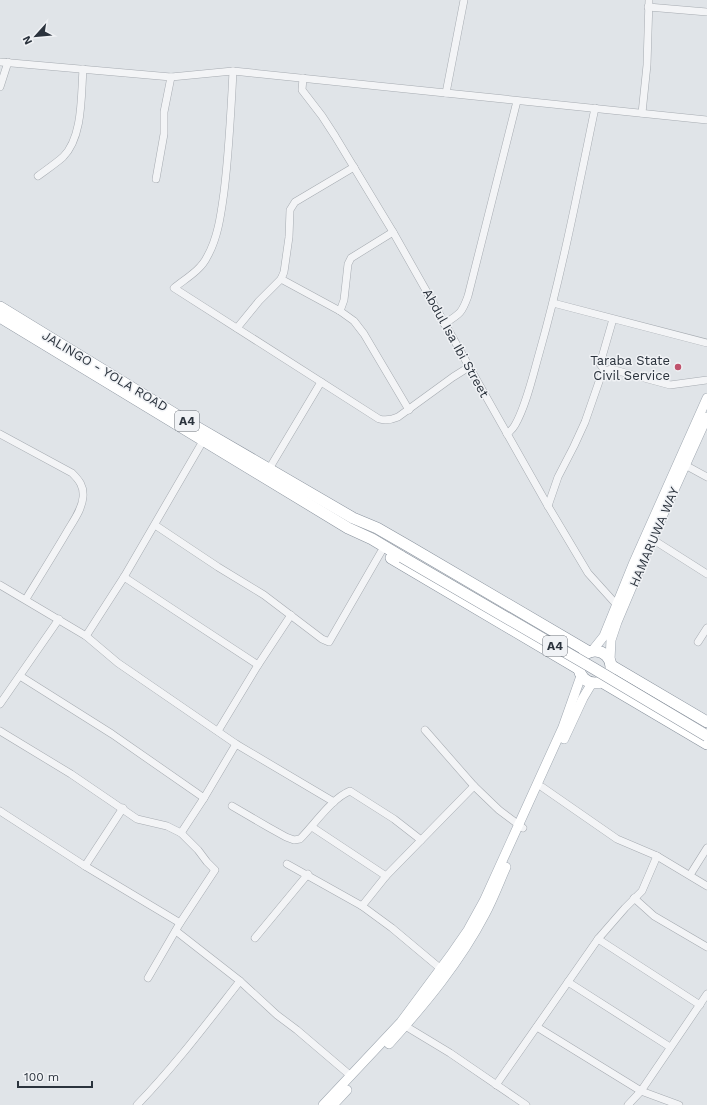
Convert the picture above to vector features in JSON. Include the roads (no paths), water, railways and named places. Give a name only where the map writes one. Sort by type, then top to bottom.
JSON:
[{"type":"highway","name":"JALINGO - YOLA ROAD","points":[[0,307],[188,422],[269,469],[350,523],[377,528],[590,652]]},
{"type":"highway","name":"A4","points":[[0,317],[203,441],[350,523],[707,729]]},
{"type":"highway","name":"A4","points":[[350,523],[359,538],[580,673],[586,681],[597,683],[707,744]]},
{"type":"highway","name":"A4","points":[[404,554],[707,736]]},
{"type":"highway","name":"A4","points":[[580,673],[581,659],[590,652],[599,651],[605,654],[611,663],[707,722]]},
{"type":"highway","points":[[597,683],[610,676],[611,663]]},
{"type":"main road","points":[[590,652],[604,636],[616,604],[707,398]]},
{"type":"main road","name":"HAMARUWA WAY","points":[[611,663],[611,640],[652,539],[707,417]]},
{"type":"main road","points":[[333,1105],[403,1024],[468,930],[484,901],[520,826],[563,727],[580,673]]},
{"type":"main road","points":[[323,1105],[429,998],[452,967],[475,931],[496,892],[520,826],[542,787],[583,698],[597,683]]},
{"type":"street","points":[[446,93],[464,0]]},
{"type":"street","points":[[642,113],[647,65],[649,3],[707,12]]},
{"type":"street","points":[[0,87],[4,62],[171,77],[233,71],[707,120]]},
{"type":"street","points":[[38,176],[63,157],[74,141],[78,126],[83,69]]},
{"type":"street","points":[[233,71],[229,154],[221,216],[214,243],[207,258],[194,272],[174,288],[379,419],[392,420],[409,410],[469,367]]},
{"type":"street","points":[[156,179],[164,134],[164,112],[171,77]]},
{"type":"street","name":"Abdul Isa Ibi Street","points":[[303,78],[302,90],[322,116],[393,232],[548,506],[588,573],[616,604]]},
{"type":"street","points":[[444,324],[457,316],[463,310],[468,296],[517,101]]},
{"type":"street","points":[[507,434],[515,427],[527,395],[553,303],[595,108]]},
{"type":"street","points":[[236,328],[259,301],[281,279],[284,272],[289,237],[290,210],[295,202],[354,168]]},
{"type":"street","points":[[340,311],[344,300],[348,264],[351,258],[393,232]]},
{"type":"street","points":[[281,279],[340,311],[354,321],[364,334],[409,410]]},
{"type":"street","points":[[553,303],[707,343]]},
{"type":"street","points":[[605,371],[600,364],[613,319]]},
{"type":"street","points":[[548,506],[558,477],[585,422],[602,373],[611,369],[670,385],[707,380]]},
{"type":"street","points":[[269,469],[321,382]]},
{"type":"street","points":[[0,434],[72,473],[80,481],[83,490],[84,498],[80,509],[46,568],[26,599]]},
{"type":"street","points":[[86,636],[124,577],[203,441]]},
{"type":"street","points":[[685,465],[707,477]]},
{"type":"street","points":[[155,525],[218,567],[264,595],[322,639],[329,642],[381,552]]},
{"type":"street","points":[[652,539],[707,574]]},
{"type":"street","points":[[124,577],[258,665]]},
{"type":"street","points":[[0,585],[26,599],[86,636],[118,663],[236,744],[334,802]]},
{"type":"street","points":[[218,731],[258,665],[291,615]]},
{"type":"street","points":[[0,704],[59,619]]},
{"type":"street","points":[[698,642],[707,628]]},
{"type":"street","points":[[20,676],[112,734],[204,798]]},
{"type":"street","points":[[425,730],[474,786],[498,810],[520,826]]},
{"type":"street","points":[[0,731],[123,808],[137,819],[167,826],[181,833],[215,870],[180,923],[148,978]]},
{"type":"street","points":[[181,833],[236,744]]},
{"type":"street","points":[[362,906],[386,876],[474,786]]},
{"type":"street","points":[[542,787],[617,839],[657,856],[707,886]]},
{"type":"street","points":[[232,806],[294,840],[300,839],[334,802],[343,794],[350,791],[394,819],[421,840]]},
{"type":"street","points":[[85,866],[123,808]]},
{"type":"street","points":[[0,811],[85,866],[180,923]]},
{"type":"street","points":[[312,827],[386,876]]},
{"type":"street","points":[[690,875],[707,848]]},
{"type":"street","points":[[496,1085],[598,939],[642,891],[657,856]]},
{"type":"street","points":[[287,864],[308,874],[362,906],[392,928],[441,968]]},
{"type":"street","points":[[256,938],[308,874]]},
{"type":"street","points":[[634,898],[654,916],[707,947]]},
{"type":"street","points":[[176,931],[240,981],[277,1015],[352,1076]]},
{"type":"street","points":[[598,939],[700,1005]]},
{"type":"street","points":[[137,1105],[163,1076],[240,981]]},
{"type":"street","points":[[568,982],[670,1047]]},
{"type":"street","points":[[628,1105],[641,1091],[707,994]]},
{"type":"street","points":[[403,1024],[450,1053],[526,1105]]},
{"type":"street","points":[[537,1028],[641,1091],[679,1105]]},
{"type":"place","name":"Taraba State Civil Service","points":[[678,367]]}]
